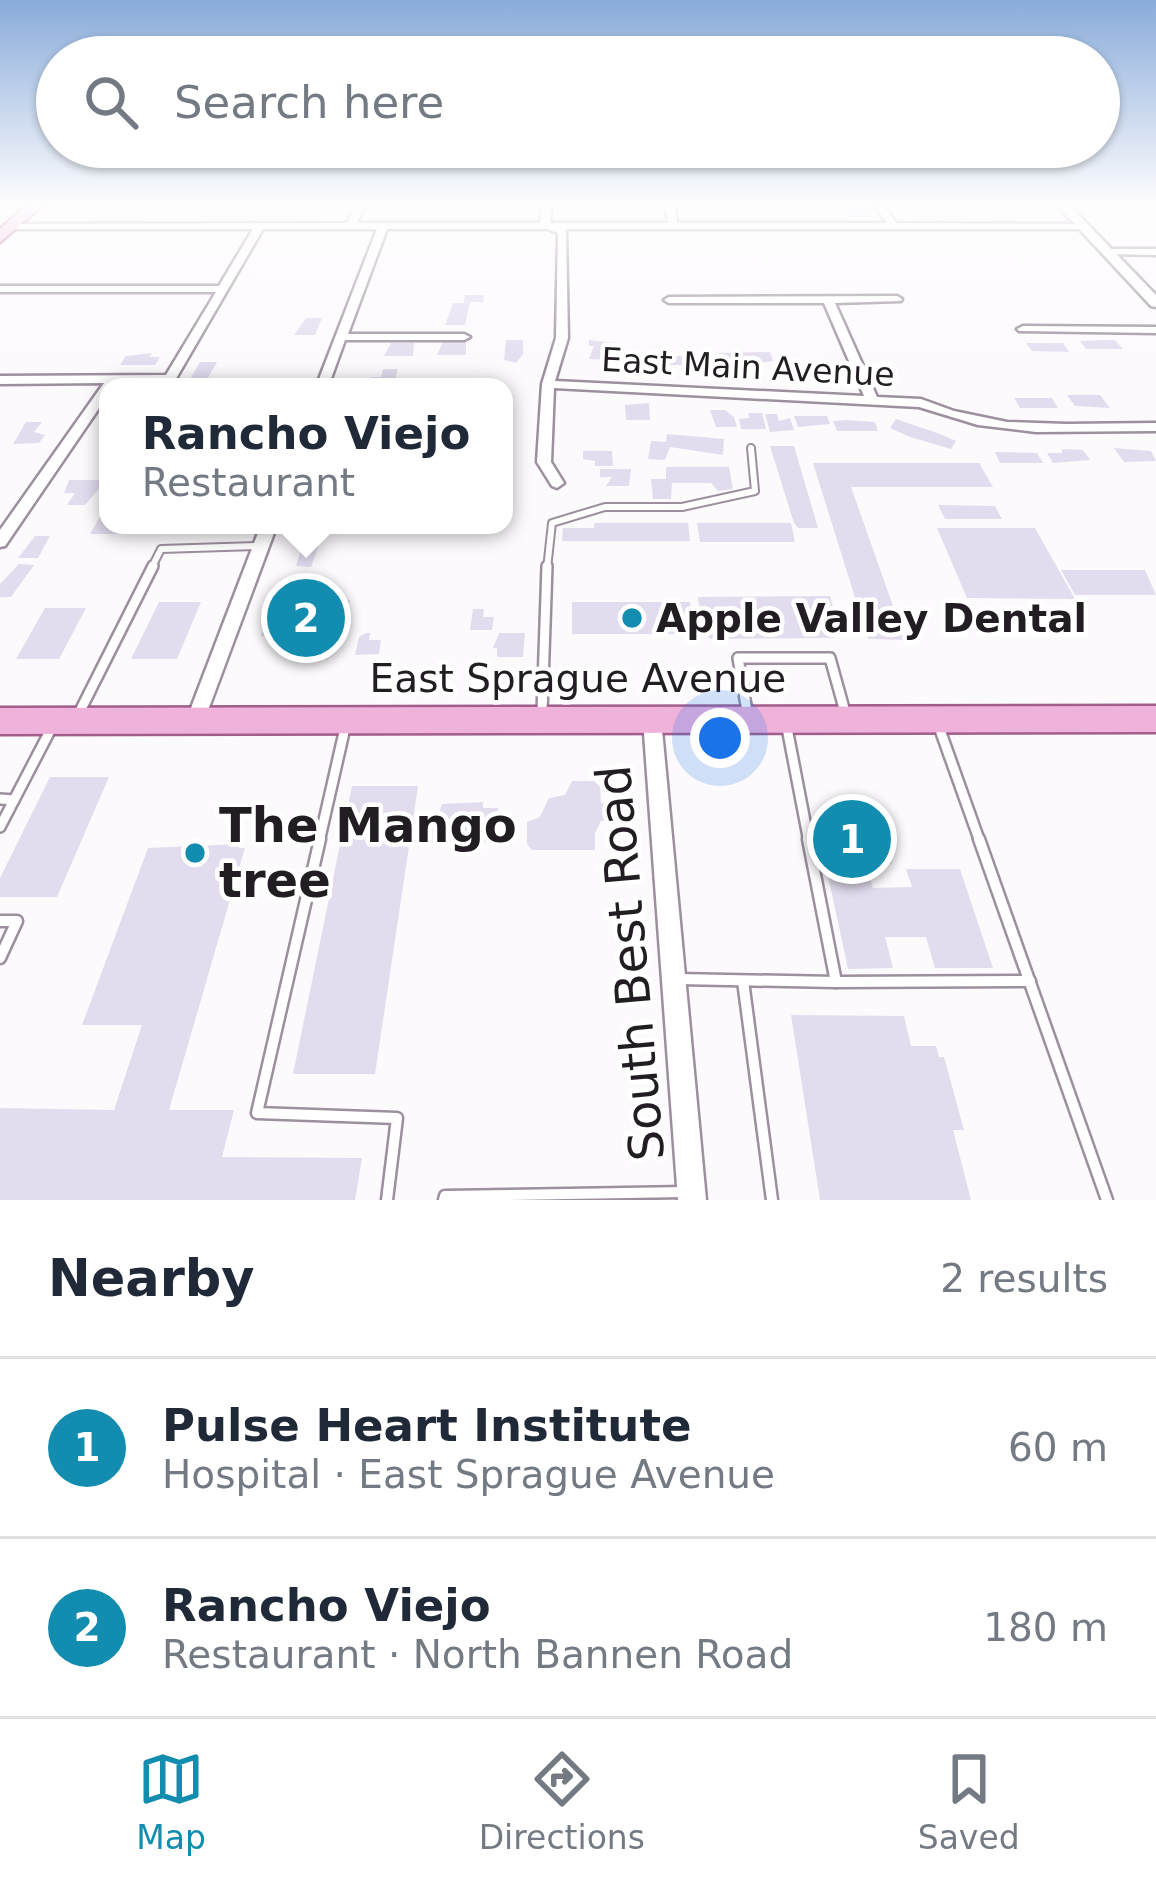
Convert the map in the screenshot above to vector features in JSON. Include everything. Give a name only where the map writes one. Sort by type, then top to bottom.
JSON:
[{"type":"main road","name":"East Sprague Avenue","points":[[0,721],[1156,719]]},
{"type":"street","points":[[171,378],[240,259]]},
{"type":"street","points":[[325,378],[370,259]]},
{"type":"street","points":[[557,483],[544,462],[548,384],[562,338],[563,259]]},
{"type":"street","points":[[1116,259],[1156,302]]},
{"type":"street","points":[[0,289],[222,289]]},
{"type":"street","points":[[828,299],[872,399]]},
{"type":"street","points":[[669,300],[897,299]]},
{"type":"street","points":[[1023,328],[1156,329]]},
{"type":"street","points":[[340,338],[464,337]]},
{"type":"street","points":[[0,380],[99,379]]},
{"type":"street","name":"East Main Avenue","points":[[548,384],[872,399],[921,404],[958,420],[992,427],[1156,427]]},
{"type":"street","points":[[0,542],[99,399]]},
{"type":"street","points":[[195,721],[266,534]]},
{"type":"street","name":"South Best Road","points":[[652,719],[691,1196]]},
{"type":"lane","points":[[542,719],[544,590],[552,523],[604,507],[682,507],[755,490],[751,448]]},
{"type":"lane","points":[[0,826],[160,549],[261,546]]},
{"type":"lane","points":[[749,719],[738,658],[830,658],[847,720]]},
{"type":"lane","points":[[346,720],[257,1113],[397,1118],[387,1200]]},
{"type":"lane","points":[[785,720],[836,982]]},
{"type":"lane","points":[[936,720],[1107,1200]]},
{"type":"lane","points":[[0,800],[14,800]]},
{"type":"lane","points":[[0,921],[17,921],[0,958]]},
{"type":"lane","points":[[676,979],[1030,981]]},
{"type":"lane","points":[[743,981],[772,1200]]},
{"type":"lane","points":[[444,1200],[691,1196]]},
{"type":"building","points":[[465,295],[484,295],[483,302],[470,302],[465,325],[445,325],[453,303],[464,303]]},
{"type":"building","points":[[306,318],[322,318],[315,335],[294,335]]},
{"type":"building","points":[[506,340],[523,340],[523,354],[516,363],[504,360]]},
{"type":"building","points":[[589,340],[615,343],[610,360],[589,359],[594,346],[589,346]]},
{"type":"building","points":[[1115,340],[1123,349],[1086,349],[1080,341]]},
{"type":"building","points":[[443,342],[466,342],[466,355],[437,355]]},
{"type":"building","points":[[391,343],[414,343],[413,356],[384,356]]},
{"type":"building","points":[[1026,343],[1063,343],[1069,352],[1032,351]]},
{"type":"building","points":[[770,352],[773,361],[741,365],[722,365],[719,353]]},
{"type":"building","points":[[152,353],[149,357],[160,357],[155,365],[120,365],[126,356]]},
{"type":"building","points":[[665,356],[705,356],[707,365],[667,365]]},
{"type":"building","points":[[200,362],[217,362],[208,378],[191,378]]},
{"type":"building","points":[[383,369],[398,369],[395,378],[371,378],[381,377]]},
{"type":"building","points":[[1067,395],[1100,395],[1110,408],[1075,406]]},
{"type":"building","points":[[1014,398],[1052,398],[1058,408],[1020,408]]},
{"type":"building","points":[[649,403],[650,420],[626,420],[625,405]]},
{"type":"building","points":[[710,410],[725,410],[737,427],[716,427]]},
{"type":"building","points":[[748,413],[762,413],[766,429],[741,429],[739,419],[749,418]]},
{"type":"building","points":[[765,414],[777,414],[779,421],[790,418],[794,430],[770,432]]},
{"type":"building","points":[[794,416],[827,416],[830,424],[798,427]]},
{"type":"building","points":[[896,419],[956,441],[951,449],[910,437],[890,428]]},
{"type":"building","points":[[833,421],[875,422],[878,431],[837,431]]},
{"type":"building","points":[[26,422],[42,422],[34,432],[45,435],[39,443],[13,444]]},
{"type":"building","points":[[667,434],[724,439],[723,455],[670,447],[665,460],[648,459],[651,441],[666,442]]},
{"type":"building","points":[[770,446],[794,446],[818,528],[798,528],[794,523]]},
{"type":"building","points":[[1114,448],[1151,451],[1156,461],[1124,462]]},
{"type":"building","points":[[1062,449],[1083,450],[1090,460],[1053,463],[1047,453],[1062,453]]},
{"type":"building","points":[[583,451],[612,451],[613,466],[595,466],[595,461],[583,459]]},
{"type":"building","points":[[995,452],[1037,453],[1043,463],[1000,463]]},
{"type":"building","points":[[813,463],[979,463],[993,487],[851,487],[905,640],[868,639]]},
{"type":"building","points":[[666,467],[729,467],[733,489],[718,491],[711,483],[672,483],[671,499],[653,499],[651,479],[666,479]]},
{"type":"building","points":[[600,469],[631,469],[629,486],[606,486],[612,477],[600,477]]},
{"type":"building","points":[[69,480],[99,480],[99,488],[85,505],[67,505],[75,493],[64,493]]},
{"type":"building","points":[[938,505],[995,506],[1002,519],[945,519]]},
{"type":"building","points":[[594,523],[688,523],[690,541],[562,541],[563,528],[594,528]]},
{"type":"building","points":[[697,523],[791,523],[795,542],[700,542]]},
{"type":"building","points":[[937,528],[1035,528],[1075,599],[967,598]]},
{"type":"building","points":[[306,534],[323,534],[311,567],[296,566]]},
{"type":"building","points":[[35,536],[50,536],[38,558],[18,558]]},
{"type":"building","points":[[19,564],[34,565],[11,597],[0,597],[0,584]]},
{"type":"building","points":[[1061,570],[1145,570],[1156,595],[1075,595]]},
{"type":"building","points":[[830,596],[841,634],[832,634],[834,638],[711,639],[703,634],[698,597]]},
{"type":"building","points":[[273,600],[350,600],[340,636],[261,636]]},
{"type":"building","points":[[159,602],[201,602],[177,659],[131,659]]},
{"type":"building","name":"Apple Valley Dental","points":[[572,602],[690,602],[695,634],[572,634]]},
{"type":"building","points":[[45,608],[86,608],[59,659],[16,659]]},
{"type":"building","points":[[473,609],[484,609],[483,617],[494,617],[492,630],[470,630]]},
{"type":"building","points":[[370,633],[369,640],[381,640],[379,654],[355,655],[359,637]]},
{"type":"building","points":[[499,633],[525,633],[523,657],[497,657],[497,648],[493,648]]},
{"type":"building","points":[[50,777],[109,777],[57,897],[0,897],[0,878]]},
{"type":"building","points":[[572,781],[594,781],[600,787],[601,803],[618,803],[619,821],[601,821],[595,850],[532,850],[527,844],[527,822],[540,817],[549,798],[565,795]]},
{"type":"building","points":[[352,786],[418,786],[375,1074],[293,1074]]},
{"type":"building","points":[[483,802],[483,808],[498,808],[496,842],[415,843],[419,816],[438,816],[442,804]]},
{"type":"building","points":[[839,808],[876,808],[892,864],[826,865],[814,813],[840,813]]},
{"type":"building","points":[[241,844],[239,848],[245,848],[169,1110],[234,1110],[222,1157],[362,1158],[355,1200],[0,1200],[0,1108],[114,1110],[142,1025],[82,1025],[148,848]]},
{"type":"building","points":[[906,869],[960,869],[993,968],[935,968],[926,937],[885,937],[893,968],[848,969],[827,871],[868,871],[873,888],[912,887]]},
{"type":"building","points":[[791,1015],[904,1016],[911,1046],[936,1046],[939,1057],[944,1057],[964,1130],[953,1130],[971,1200],[820,1200]]},
{"type":"place","name":"Rancho Viejo","points":[[306,618]]},
{"type":"place","name":"Apple Valley Dental","points":[[632,618]]},
{"type":"place","name":"Pulse Heart Institute","points":[[852,839]]},
{"type":"place","name":"The Mango tree","points":[[195,853]]}]
